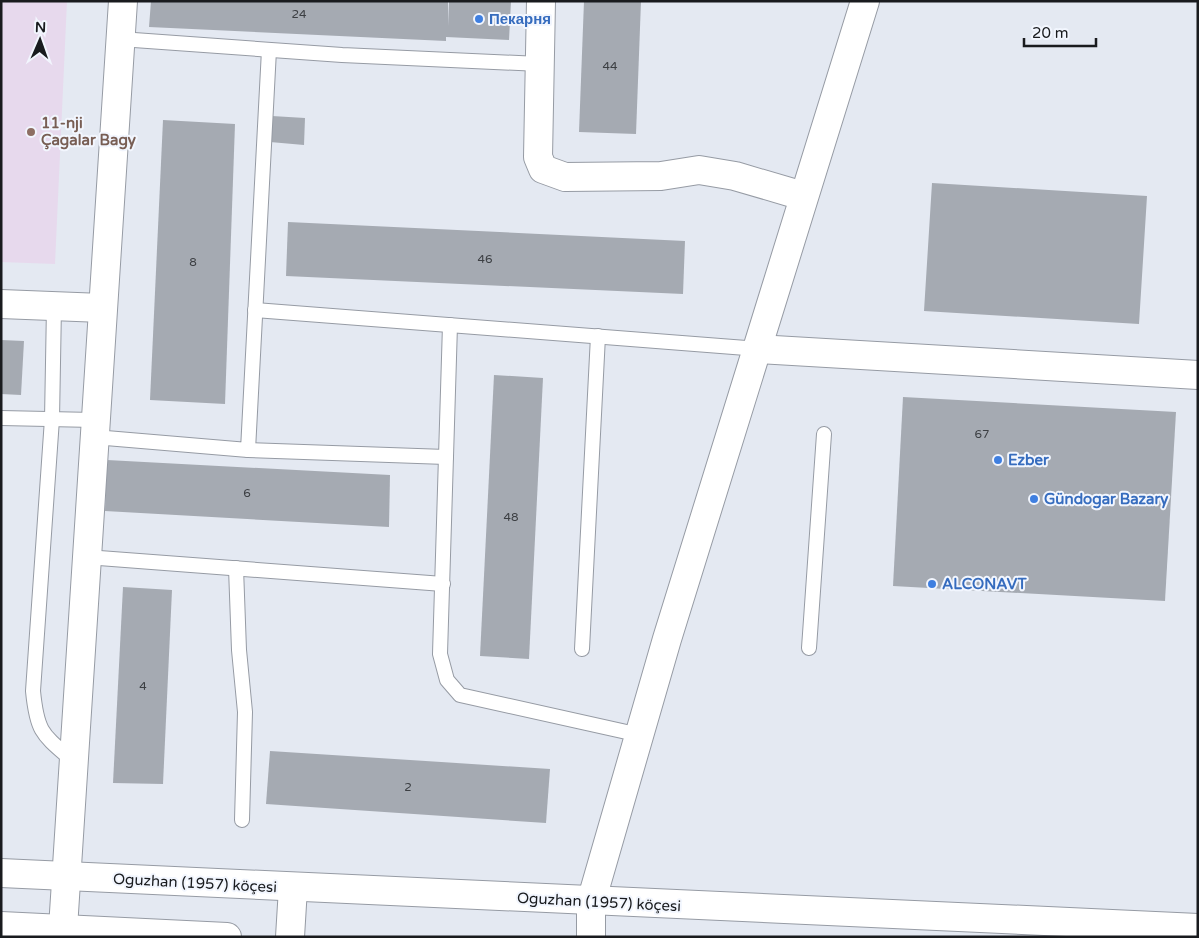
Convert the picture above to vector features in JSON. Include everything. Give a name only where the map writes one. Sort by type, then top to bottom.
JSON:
[{"type":"street","points":[[63,928],[72,760],[123,1]]},
{"type":"street","points":[[541,1],[538,157],[543,169],[565,177],[661,176],[699,170],[735,176],[803,196]]},
{"type":"street","points":[[591,937],[591,902],[667,639],[759,348],[803,196],[865,1]]},
{"type":"street","points":[[1,304],[102,308]]},
{"type":"street","points":[[759,348],[1198,375]]},
{"type":"street","name":"Oguzhan (1957) köçesi","points":[[1,874],[1198,928]]},
{"type":"street","points":[[290,937],[293,888]]},
{"type":"street","points":[[1,926],[227,937]]},
{"type":"lane","points":[[120,39],[269,50],[540,64]]},
{"type":"lane","points":[[248,450],[269,50]]},
{"type":"lane","points":[[54,306],[52,419],[33,691],[36,720],[45,736],[72,760]]},
{"type":"lane","points":[[255,310],[759,348]]},
{"type":"lane","points":[[450,325],[440,654],[447,680],[460,696],[640,735]]},
{"type":"lane","points":[[582,650],[598,336]]},
{"type":"lane","points":[[1,418],[52,419],[94,429],[248,450],[446,457]]},
{"type":"lane","points":[[808,648],[824,434]]},
{"type":"lane","points":[[86,556],[443,584]]},
{"type":"lane","points":[[236,568],[239,650],[246,712],[242,820]]},
{"type":"shaded area","name":"11-nji Çagalar Bagy","points":[[1,1],[67,1],[55,264],[1,262]]},
{"type":"building","points":[[151,1],[448,1],[448,26],[449,1],[511,1],[509,40],[446,37],[446,41],[149,27]]},
{"type":"building","points":[[584,1],[641,1],[636,134],[579,132]]},
{"type":"building","points":[[272,116],[305,118],[304,145],[270,142]]},
{"type":"building","points":[[163,120],[235,124],[225,404],[150,400]]},
{"type":"building","points":[[932,183],[1147,196],[1139,324],[924,311]]},
{"type":"building","points":[[288,222],[685,241],[683,294],[286,276]]},
{"type":"building","points":[[1,340],[24,341],[21,395],[1,394]]},
{"type":"building","points":[[494,375],[543,378],[529,659],[480,656]]},
{"type":"building","name":"Gündogar Bazary","points":[[903,397],[1176,412],[1165,601],[893,586]]},
{"type":"building","points":[[107,460],[390,475],[389,527],[105,511]]},
{"type":"building","points":[[123,587],[172,590],[163,784],[113,783]]},
{"type":"building","points":[[270,751],[550,769],[546,823],[266,804]]},
{"type":"place","name":"Пекарня","points":[[479,19]]},
{"type":"place","name":"11-nji Çagalar Bagy","points":[[31,132]]},
{"type":"place","name":"Ezber","points":[[998,460]]},
{"type":"place","name":"Gündogar Bazary","points":[[1034,499]]},
{"type":"place","name":"ALCONAVT","points":[[932,584]]}]
